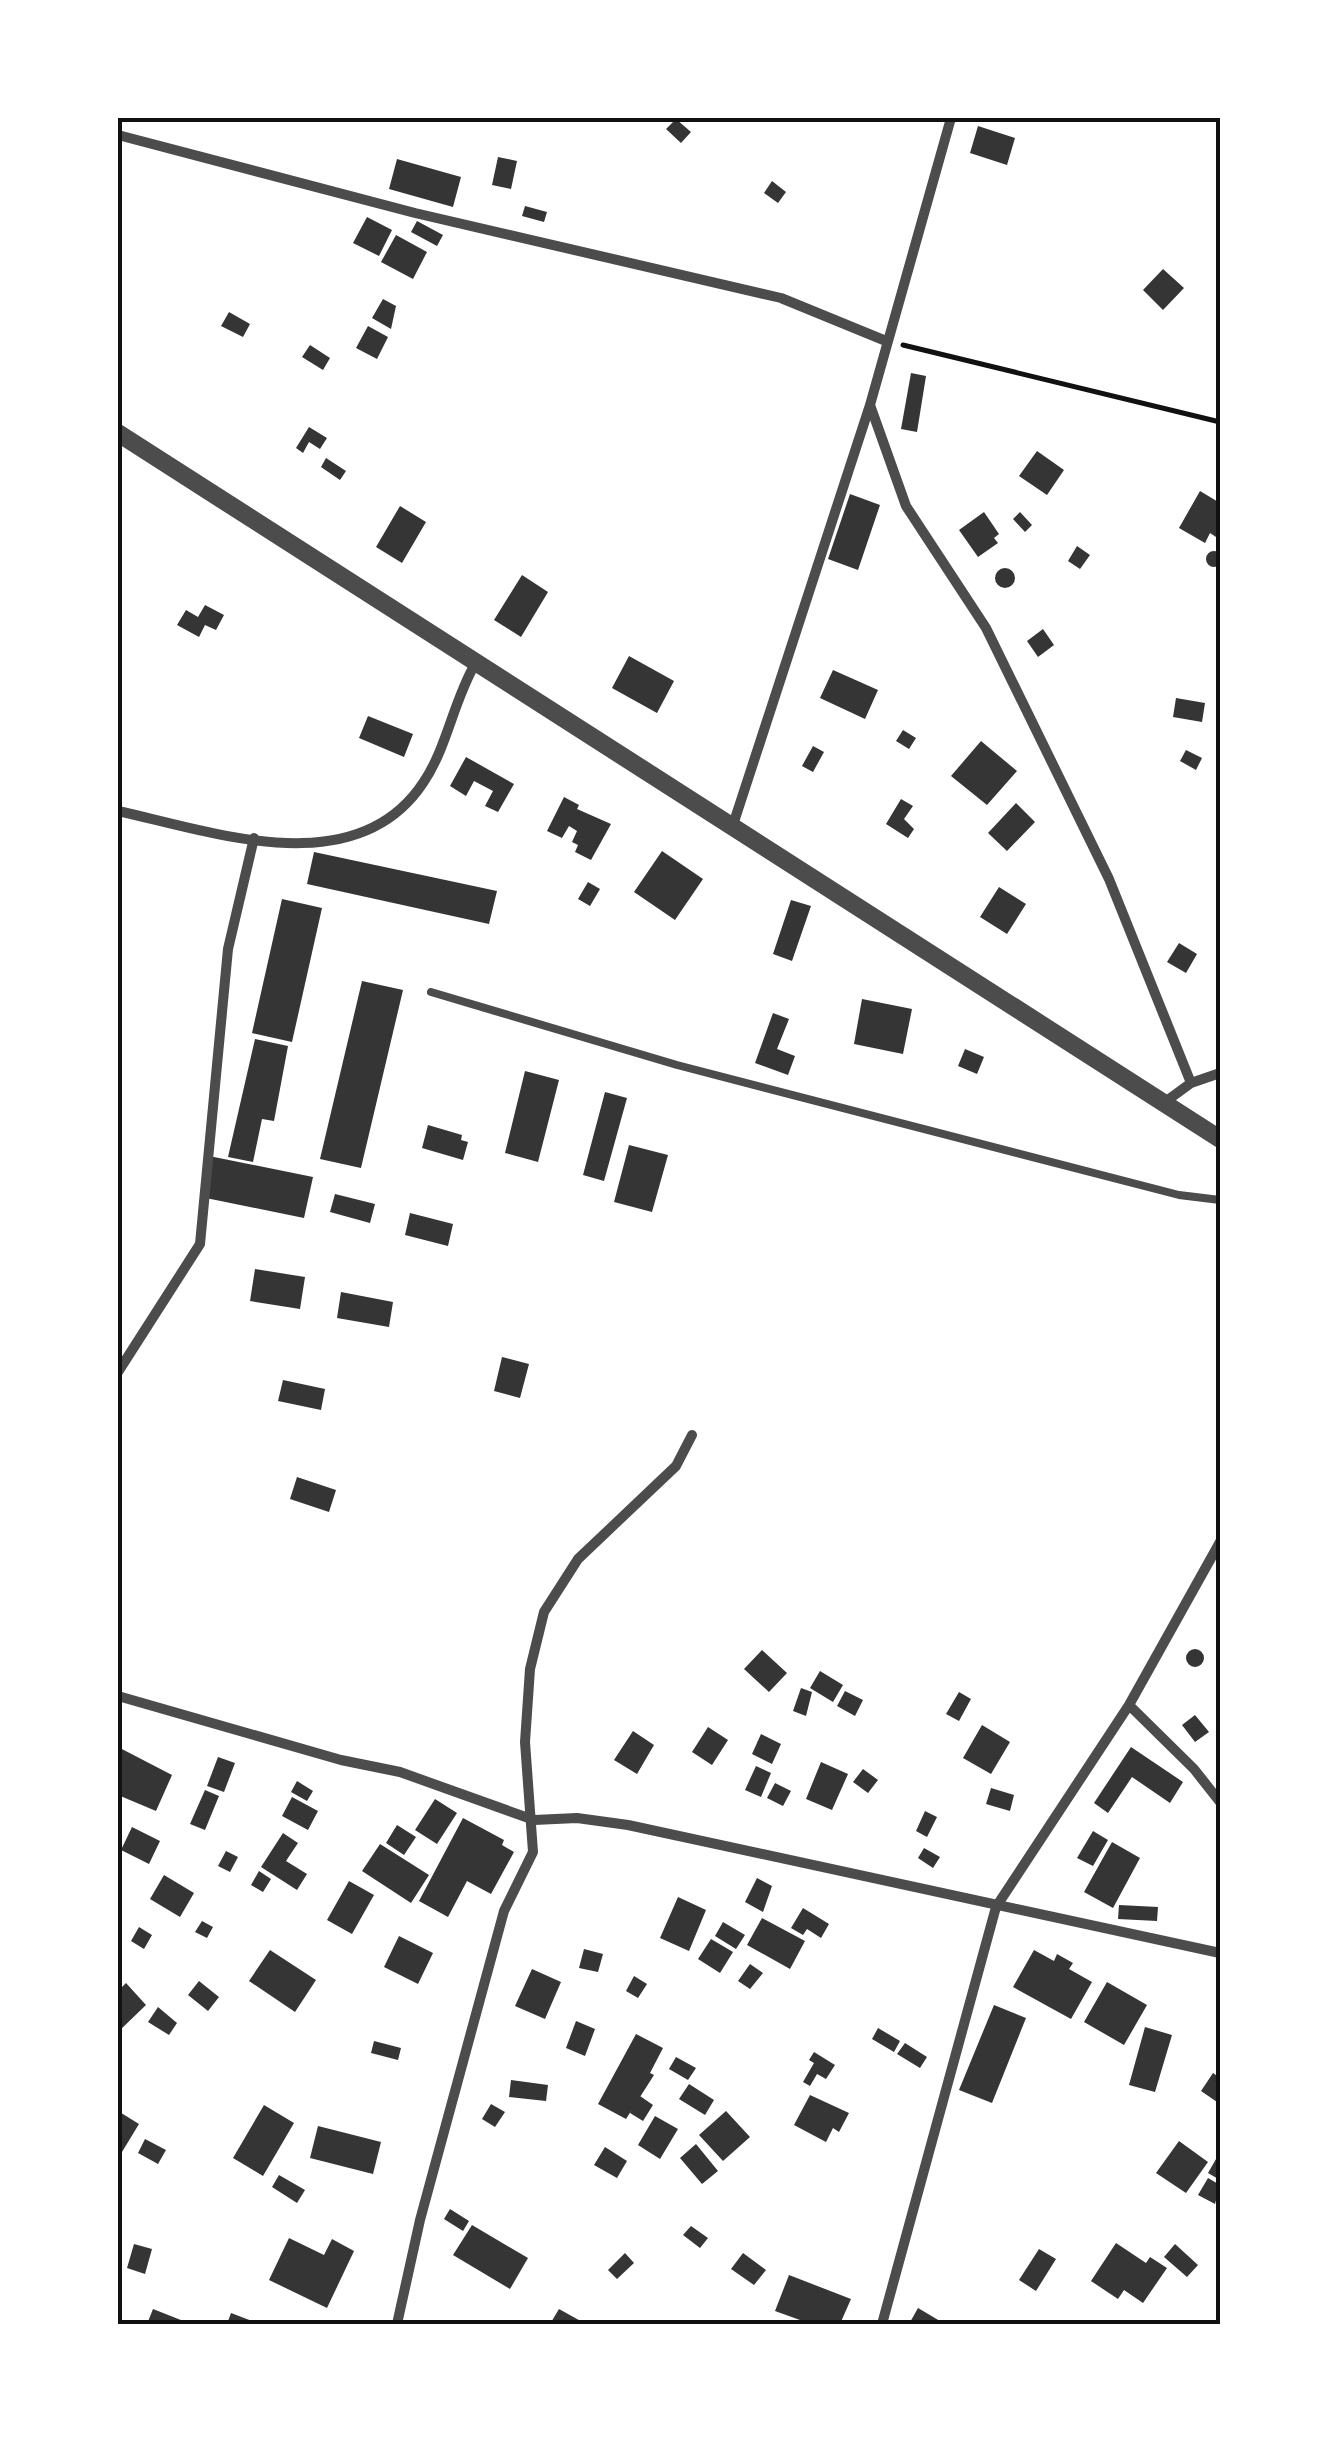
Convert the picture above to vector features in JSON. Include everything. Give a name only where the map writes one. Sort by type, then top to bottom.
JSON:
[{"type":"street","points":[[732,830],[870,405],[951,118]]},
{"type":"street","points":[[118,134],[415,212],[781,298],[886,341]]},
{"type":"street","points":[[870,405],[906,506],[986,628],[1109,879],[1191,1083]]},
{"type":"street","points":[[118,433],[732,830],[1220,1139]]},
{"type":"street","points":[[118,811],[302,844],[350,838],[388,821],[426,779],[460,690],[475,664]]},
{"type":"street","points":[[118,1372],[200,1244],[228,949],[254,838]]},
{"type":"street","points":[[1165,1102],[1191,1083],[1220,1072]]},
{"type":"street","points":[[397,2324],[420,2220],[504,1911],[534,1852],[525,1742],[530,1669],[544,1612],[578,1559],[676,1466],[692,1435]]},
{"type":"street","points":[[882,2324],[996,1907],[1128,1705],[1220,1542]]},
{"type":"street","points":[[118,1696],[341,1760],[400,1772],[534,1820],[578,1818],[628,1825],[1220,1953]]},
{"type":"street","points":[[1128,1705],[1194,1769],[1220,1802]]},
{"type":"lane","points":[[431,992],[678,1065],[1179,1194],[1220,1200]]},
{"type":"path","points":[[886,341],[1220,422]]},
{"type":"building","points":[[676,119],[691,132],[681,143],[666,129]]},
{"type":"building","points":[[978,126],[1015,138],[1007,165],[970,153]]},
{"type":"building","points":[[498,157],[517,161],[511,189],[492,185]]},
{"type":"building","points":[[397,159],[461,177],[453,207],[389,189]]},
{"type":"building","points":[[772,181],[786,192],[778,203],[764,193]]},
{"type":"building","points":[[525,206],[547,212],[544,222],[522,216]]},
{"type":"building","points":[[367,217],[392,230],[379,256],[353,243]]},
{"type":"building","points":[[417,221],[443,235],[437,246],[411,232]]},
{"type":"building","points":[[396,235],[427,252],[413,279],[381,262]]},
{"type":"building","points":[[1163,269],[1184,288],[1163,310],[1143,290]]},
{"type":"building","points":[[383,299],[396,306],[391,329],[372,318]]},
{"type":"building","points":[[229,312],[250,324],[243,337],[221,326]]},
{"type":"building","points":[[368,326],[388,337],[377,359],[356,348]]},
{"type":"building","points":[[310,345],[330,358],[323,370],[302,357]]},
{"type":"building","points":[[911,373],[926,376],[917,432],[901,429]]},
{"type":"building","points":[[309,427],[327,438],[320,449],[309,442],[303,453],[296,448]]},
{"type":"building","points":[[1037,451],[1064,470],[1047,495],[1019,476]]},
{"type":"building","points":[[326,458],[346,471],[340,480],[321,467]]},
{"type":"building","points":[[1200,491],[1220,503],[1216,522],[1220,530],[1216,537],[1210,533],[1205,543],[1179,528]]},
{"type":"building","points":[[850,494],[880,505],[858,570],[828,559]]},
{"type":"building","points":[[400,506],[426,522],[402,563],[376,547]]},
{"type":"building","points":[[984,512],[999,534],[994,538],[998,543],[978,557],[959,530]]},
{"type":"building","points":[[1020,512],[1032,525],[1025,532],[1013,519]]},
{"type":"building","points":[[1077,546],[1090,555],[1080,569],[1068,561]]},
{"type":"building","points":[[1214,551],[1222,559],[1214,567],[1206,559]]},
{"type":"building","points":[[1005,568],[1015,578],[1005,588],[995,578]]},
{"type":"building","points":[[522,575],[548,592],[521,637],[494,620]]},
{"type":"building","points":[[205,605],[224,615],[216,630],[205,625],[199,637],[177,625],[186,610],[198,617]]},
{"type":"building","points":[[1043,629],[1054,645],[1038,657],[1027,641]]},
{"type":"building","points":[[629,656],[674,681],[657,713],[612,688]]},
{"type":"building","points":[[833,670],[878,690],[865,719],[820,698]]},
{"type":"building","points":[[1176,698],[1205,703],[1202,722],[1173,717]]},
{"type":"building","points":[[368,716],[413,734],[404,757],[359,738]]},
{"type":"building","points":[[903,730],[916,738],[909,749],[896,741]]},
{"type":"building","points":[[981,741],[1017,771],[987,805],[951,776]]},
{"type":"building","points":[[813,746],[824,752],[813,772],[802,766]]},
{"type":"building","points":[[1186,750],[1202,758],[1196,770],[1180,761]]},
{"type":"building","points":[[466,757],[514,784],[498,812],[485,806],[493,791],[474,781],[466,796],[450,786]]},
{"type":"building","points":[[564,797],[579,805],[577,809],[611,824],[591,860],[575,852],[578,845],[572,842],[577,831],[569,826],[562,838],[547,831]]},
{"type":"building","points":[[901,799],[913,806],[904,819],[914,829],[908,838],[886,824]]},
{"type":"building","points":[[1016,803],[1035,822],[1007,851],[988,833]]},
{"type":"building","points":[[662,851],[703,879],[675,920],[634,892]]},
{"type":"building","points":[[314,852],[497,891],[489,924],[307,884]]},
{"type":"building","points":[[588,882],[600,889],[590,906],[578,899]]},
{"type":"building","points":[[999,887],[1026,904],[1007,934],[980,917]]},
{"type":"building","points":[[282,899],[322,908],[292,1042],[252,1033]]},
{"type":"building","points":[[791,900],[811,906],[792,961],[773,954]]},
{"type":"building","points":[[1179,943],[1197,954],[1186,973],[1167,962]]},
{"type":"building","points":[[362,981],[403,990],[361,1168],[320,1159]]},
{"type":"building","points":[[862,999],[912,1009],[903,1054],[854,1044]]},
{"type":"building","points":[[773,1013],[789,1019],[777,1049],[795,1056],[788,1075],[755,1063]]},
{"type":"building","points":[[255,1039],[288,1046],[274,1121],[262,1119],[253,1162],[228,1157]]},
{"type":"building","points":[[965,1049],[984,1057],[977,1074],[958,1066]]},
{"type":"building","points":[[525,1071],[559,1080],[538,1162],[505,1153]]},
{"type":"building","points":[[605,1092],[627,1098],[604,1181],[583,1175]]},
{"type":"building","points":[[428,1125],[462,1135],[461,1140],[468,1142],[463,1160],[422,1148]]},
{"type":"building","points":[[629,1145],[668,1155],[652,1212],[614,1202]]},
{"type":"building","points":[[209,1156],[313,1177],[304,1218],[201,1197]]},
{"type":"building","points":[[335,1194],[375,1204],[370,1223],[330,1212]]},
{"type":"building","points":[[410,1213],[453,1224],[448,1246],[405,1235]]},
{"type":"building","points":[[255,1269],[305,1277],[300,1309],[250,1301]]},
{"type":"building","points":[[341,1292],[393,1302],[389,1327],[337,1318]]},
{"type":"building","points":[[502,1357],[529,1364],[520,1398],[494,1391]]},
{"type":"building","points":[[283,1380],[325,1389],[321,1410],[278,1401]]},
{"type":"building","points":[[297,1477],[336,1490],[329,1512],[290,1499]]},
{"type":"building","points":[[1195,1649],[1204,1658],[1195,1667],[1186,1658]]},
{"type":"building","points":[[762,1650],[787,1673],[769,1692],[744,1669]]},
{"type":"building","points":[[820,1671],[843,1685],[833,1702],[810,1688]]},
{"type":"building","points":[[801,1688],[812,1692],[806,1716],[793,1711]]},
{"type":"building","points":[[845,1691],[863,1700],[855,1716],[837,1706]]},
{"type":"building","points":[[959,1692],[971,1699],[959,1721],[946,1714]]},
{"type":"building","points":[[1195,1715],[1209,1732],[1195,1742],[1182,1725]]},
{"type":"building","points":[[982,1725],[1010,1742],[991,1774],[963,1758]]},
{"type":"building","points":[[708,1727],[728,1740],[712,1765],[692,1752]]},
{"type":"building","points":[[633,1731],[654,1745],[637,1774],[614,1760]]},
{"type":"building","points":[[761,1734],[781,1744],[772,1764],[752,1754]]},
{"type":"building","points":[[118,1747],[172,1775],[156,1811],[118,1795]]},
{"type":"building","points":[[1131,1747],[1183,1782],[1170,1803],[1132,1777],[1108,1813],[1094,1803]]},
{"type":"building","points":[[218,1757],[235,1763],[224,1792],[207,1786]]},
{"type":"building","points":[[821,1762],[848,1774],[832,1810],[806,1799]]},
{"type":"building","points":[[756,1766],[771,1773],[761,1797],[745,1790]]},
{"type":"building","points":[[863,1769],[878,1780],[868,1793],[853,1782]]},
{"type":"building","points":[[297,1781],[313,1791],[307,1801],[291,1792]]},
{"type":"building","points":[[775,1783],[791,1791],[783,1806],[767,1798]]},
{"type":"building","points":[[991,1788],[1014,1795],[1010,1811],[986,1804]]},
{"type":"building","points":[[205,1790],[219,1796],[205,1830],[190,1824]]},
{"type":"building","points":[[292,1797],[318,1811],[308,1830],[282,1816]]},
{"type":"building","points":[[435,1799],[457,1813],[437,1844],[415,1830]]},
{"type":"building","points":[[925,1811],[937,1817],[927,1837],[916,1831]]},
{"type":"building","points":[[463,1818],[504,1840],[502,1845],[514,1852],[491,1894],[467,1881],[448,1917],[419,1901]]},
{"type":"building","points":[[397,1825],[416,1837],[404,1855],[386,1843]]},
{"type":"building","points":[[132,1827],[160,1841],[149,1864],[121,1850]]},
{"type":"building","points":[[1093,1831],[1108,1840],[1093,1866],[1077,1858]]},
{"type":"building","points":[[283,1833],[298,1843],[286,1861],[307,1874],[297,1890],[261,1867]]},
{"type":"building","points":[[1112,1842],[1140,1858],[1113,1908],[1084,1892]]},
{"type":"building","points":[[380,1844],[429,1875],[411,1903],[362,1871]]},
{"type":"building","points":[[924,1848],[940,1857],[933,1868],[918,1858]]},
{"type":"building","points":[[226,1851],[238,1857],[230,1872],[218,1866]]},
{"type":"building","points":[[259,1871],[271,1879],[263,1892],[251,1885]]},
{"type":"building","points":[[164,1875],[194,1893],[180,1917],[150,1899]]},
{"type":"building","points":[[757,1878],[772,1886],[763,1912],[745,1902]]},
{"type":"building","points":[[349,1881],[374,1895],[352,1934],[327,1920]]},
{"type":"building","points":[[678,1897],[706,1910],[689,1951],[660,1938]]},
{"type":"building","points":[[1119,1905],[1158,1907],[1157,1921],[1118,1919]]},
{"type":"building","points":[[803,1908],[829,1924],[821,1938],[807,1929],[803,1935],[791,1928]]},
{"type":"building","points":[[762,1918],[805,1941],[790,1969],[747,1945]]},
{"type":"building","points":[[202,1921],[213,1927],[207,1938],[195,1932]]},
{"type":"building","points":[[723,1922],[745,1935],[736,1949],[715,1936]]},
{"type":"building","points":[[139,1927],[152,1935],[144,1949],[131,1941]]},
{"type":"building","points":[[399,1936],[433,1953],[418,1984],[384,1967]]},
{"type":"building","points":[[711,1939],[733,1952],[720,1973],[698,1959]]},
{"type":"building","points":[[584,1949],[603,1954],[598,1972],[579,1968]]},
{"type":"building","points":[[270,1950],[316,1980],[295,2012],[249,1981]]},
{"type":"building","points":[[1034,1950],[1054,1961],[1057,1954],[1073,1963],[1069,1969],[1092,1982],[1071,2019],[1013,1987]]},
{"type":"building","points":[[750,1964],[763,1973],[750,1989],[738,1981]]},
{"type":"building","points":[[532,1969],[561,1982],[545,2019],[515,2006]]},
{"type":"building","points":[[634,1976],[647,1984],[638,1998],[626,1991]]},
{"type":"building","points":[[199,1981],[219,1997],[208,2011],[188,1995]]},
{"type":"building","points":[[1107,1982],[1147,2005],[1124,2045],[1084,2022]]},
{"type":"building","points":[[126,1983],[146,2005],[118,2032],[118,1991]]},
{"type":"building","points":[[994,2005],[1026,2018],[992,2103],[959,2090]]},
{"type":"building","points":[[158,2007],[177,2023],[169,2035],[148,2022]]},
{"type":"building","points":[[576,2021],[595,2029],[585,2056],[566,2048]]},
{"type":"building","points":[[1145,2027],[1172,2035],[1155,2092],[1129,2085]]},
{"type":"building","points":[[878,2028],[900,2041],[894,2052],[872,2039]]},
{"type":"building","points":[[636,2034],[663,2048],[650,2073],[654,2075],[626,2119],[598,2104]]},
{"type":"building","points":[[374,2041],[401,2048],[398,2060],[371,2053]]},
{"type":"building","points":[[905,2043],[927,2057],[920,2068],[897,2054]]},
{"type":"building","points":[[814,2052],[835,2065],[826,2079],[817,2074],[810,2086],[803,2082],[814,2063],[809,2060]]},
{"type":"building","points":[[676,2057],[696,2068],[688,2080],[669,2069]]},
{"type":"building","points":[[1213,2073],[1220,2078],[1220,2104],[1201,2091]]},
{"type":"building","points":[[511,2080],[548,2085],[546,2101],[509,2097]]},
{"type":"building","points":[[689,2084],[714,2100],[705,2115],[679,2099]]},
{"type":"building","points":[[810,2095],[849,2113],[839,2132],[833,2128],[826,2142],[794,2125]]},
{"type":"building","points":[[640,2096],[653,2105],[643,2121],[630,2113]]},
{"type":"building","points":[[491,2104],[505,2112],[495,2127],[482,2119]]},
{"type":"building","points":[[264,2105],[294,2123],[263,2176],[233,2158]]},
{"type":"building","points":[[118,2111],[139,2124],[122,2152],[118,2150]]},
{"type":"building","points":[[726,2111],[750,2137],[723,2161],[699,2135]]},
{"type":"building","points":[[655,2116],[678,2129],[660,2159],[638,2145]]},
{"type":"building","points":[[318,2126],[381,2142],[373,2174],[310,2158]]},
{"type":"building","points":[[145,2139],[166,2150],[158,2164],[138,2153]]},
{"type":"building","points":[[1179,2141],[1208,2162],[1186,2193],[1156,2173]]},
{"type":"building","points":[[696,2144],[718,2171],[702,2184],[680,2158]]},
{"type":"building","points":[[605,2147],[627,2161],[617,2178],[594,2165]]},
{"type":"building","points":[[1220,2152],[1220,2180],[1208,2173]]},
{"type":"building","points":[[279,2175],[305,2190],[297,2203],[272,2187]]},
{"type":"building","points":[[1208,2178],[1220,2185],[1215,2204],[1198,2195]]},
{"type":"building","points":[[450,2209],[469,2221],[463,2231],[444,2219]]},
{"type":"building","points":[[472,2225],[528,2258],[510,2289],[453,2255]]},
{"type":"building","points":[[691,2226],[708,2238],[700,2248],[683,2235]]},
{"type":"building","points":[[289,2238],[324,2255],[332,2239],[354,2251],[327,2308],[269,2280]]},
{"type":"building","points":[[1116,2243],[1146,2263],[1150,2257],[1167,2268],[1143,2303],[1124,2290],[1118,2299],[1091,2281]]},
{"type":"building","points":[[134,2244],[152,2249],[145,2274],[127,2268]]},
{"type":"building","points":[[1175,2244],[1198,2265],[1187,2277],[1164,2257]]},
{"type":"building","points":[[1039,2249],[1056,2259],[1036,2291],[1019,2280]]},
{"type":"building","points":[[625,2253],[634,2263],[617,2279],[608,2270]]},
{"type":"building","points":[[743,2253],[766,2270],[754,2285],[731,2269]]},
{"type":"building","points":[[789,2275],[851,2299],[840,2324],[811,2324],[775,2311]]},
{"type":"building","points":[[918,2308],[945,2324],[909,2324]]},
{"type":"building","points":[[153,2309],[191,2324],[147,2324]]},
{"type":"building","points":[[559,2309],[586,2324],[550,2324]]},
{"type":"building","points":[[231,2313],[260,2324],[227,2324]]}]
